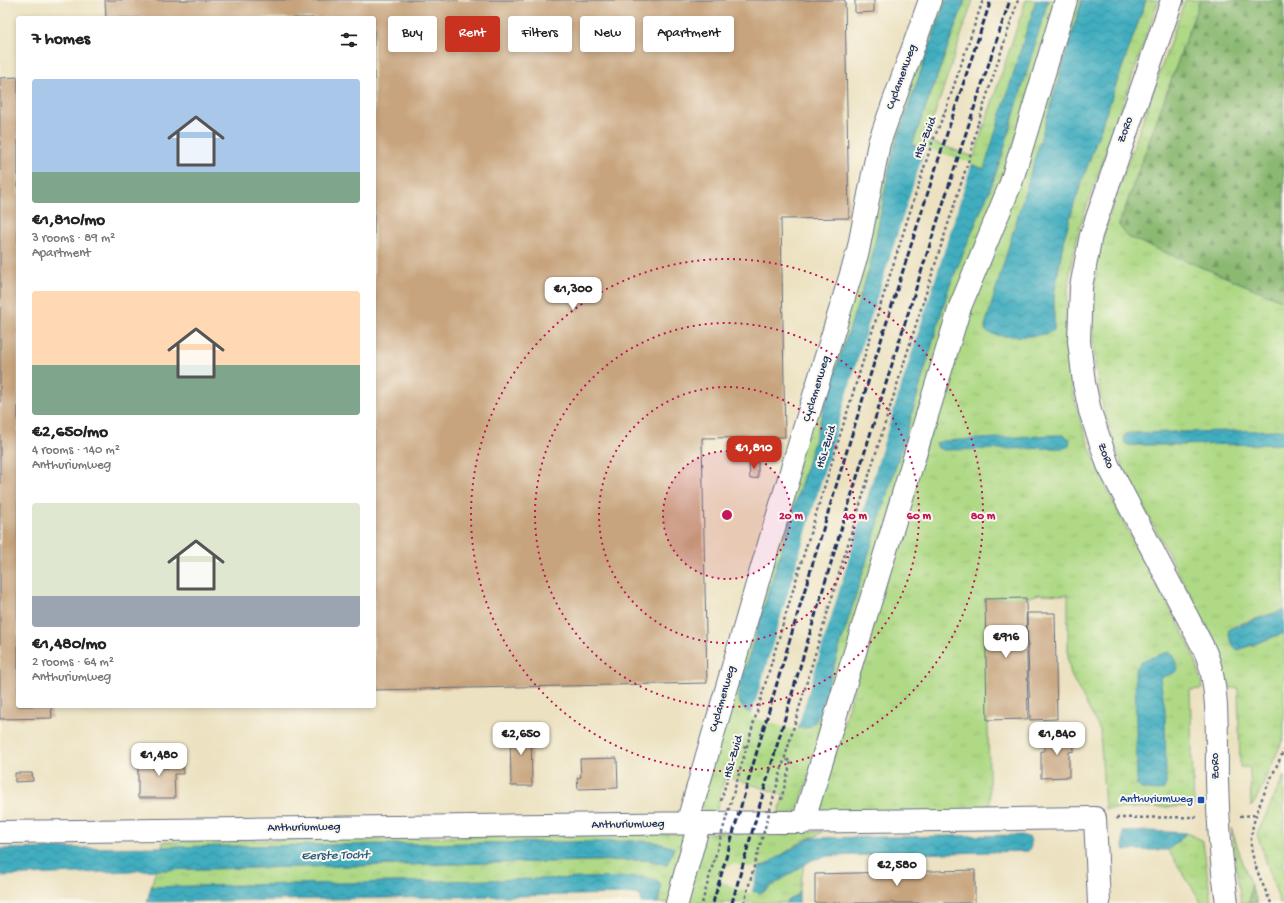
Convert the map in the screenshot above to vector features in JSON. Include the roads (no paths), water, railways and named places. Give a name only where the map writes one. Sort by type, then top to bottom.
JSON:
[{"type":"street","name":"Cyclamenweg","points":[[677,903],[693,824],[759,574],[858,251],[879,143],[930,0]]},
{"type":"street","points":[[803,823],[960,307],[1011,183],[1066,0]]},
{"type":"street","name":"ZoRo","points":[[1172,0],[1091,235],[1081,287],[1079,341],[1084,383],[1090,411],[1108,465],[1209,661],[1214,689],[1218,816],[1227,903]]},
{"type":"street","name":"Anthuriumweg","points":[[0,832],[803,823],[1095,818],[1099,903]]},
{"type":"water","points":[[946,0],[965,0],[912,145],[984,169],[1036,0],[1048,0],[1003,152],[992,184],[948,290],[906,434],[819,714],[816,721],[810,727],[794,728],[784,726],[762,719],[745,710],[739,700],[740,686],[836,369],[867,276],[873,253],[890,164],[897,139]]},
{"type":"water","points":[[1082,0],[1146,0],[1074,204],[1063,242],[1054,296],[1054,330],[1049,333],[1031,336],[991,334],[986,331],[985,326]]},
{"type":"water","points":[[1284,430],[1284,444],[1128,445],[1124,442],[1125,435],[1129,433]]},
{"type":"water","points":[[1063,435],[1070,439],[1069,446],[1064,448],[944,450],[938,448],[936,444],[942,441]]},
{"type":"water","points":[[1284,610],[1284,633],[1238,650],[1232,644],[1229,629]]},
{"type":"water","points":[[1168,652],[1173,654],[1178,669],[1176,672],[1160,678],[1165,708],[1166,784],[1164,789],[1158,791],[1141,789],[1137,785],[1135,671],[1141,661]]},
{"type":"water","points":[[1151,831],[1187,833],[1168,850],[1125,850],[1123,848],[1123,832]]},
{"type":"water","points":[[1022,835],[1030,838],[1031,847],[1028,851],[828,856],[812,860],[760,893],[725,883],[750,869],[762,867],[810,838]]},
{"type":"water","name":"Eerste Tocht","points":[[655,842],[674,848],[667,865],[648,860],[631,860],[156,870],[0,876],[0,849]]},
{"type":"water","points":[[637,877],[658,881],[661,886],[658,903],[641,903],[641,896],[634,894],[147,902],[151,887]]},
{"type":"water","points":[[799,893],[799,903],[785,903]]},
{"type":"railway","points":[[713,903],[847,450],[991,0]]},
{"type":"railway","points":[[732,903],[797,676],[865,450],[936,225],[1010,0]]},
{"type":"place","name":"Anthuriumweg","points":[[1201,800]]}]
